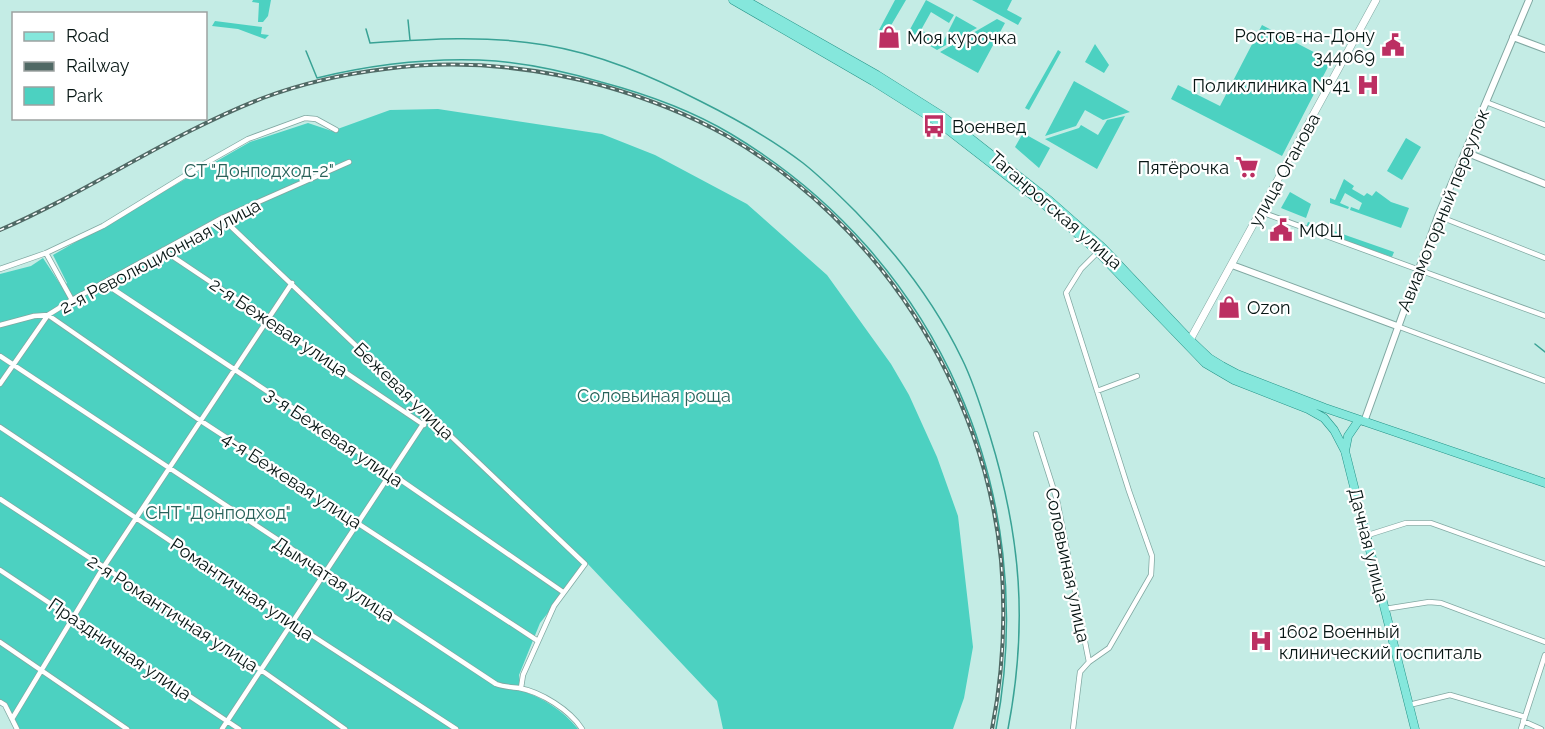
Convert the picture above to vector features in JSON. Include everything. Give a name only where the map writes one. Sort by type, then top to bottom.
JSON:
[{"type":"main road","name":"Таганрогская улица","points":[[733,0],[857,68]]},
{"type":"main road","name":"Таганрогская улица","points":[[745,0],[857,68],[938,122],[1046,206],[1100,249],[1205,363],[1226,376],[1308,409]]},
{"type":"main road","name":"улица Оганова","points":[[1189,343],[1376,0]]},
{"type":"main road","name":"Таганрогская улица","points":[[1189,343],[1237,374],[1362,421],[1545,483]]},
{"type":"main road","name":"Дачная улица","points":[[1308,409],[1324,418],[1334,429],[1346,451],[1365,536],[1415,729]]},
{"type":"main road","points":[[1346,451],[1348,436],[1362,421]]},
{"type":"street","name":"Авиамоторный переулок","points":[[1362,421],[1438,216],[1529,0]]},
{"type":"street","points":[[1514,37],[1545,49]]},
{"type":"street","points":[[1486,102],[1545,125]]},
{"type":"street","points":[[0,269],[46,253],[103,226],[248,139],[305,118],[316,119],[336,130]]},
{"type":"street","points":[[1465,152],[1545,184]]},
{"type":"street","name":"2-я Революционная улица","points":[[0,325],[34,316],[48,315],[222,218],[349,162]]},
{"type":"street","points":[[1261,212],[1545,316]]},
{"type":"street","points":[[1438,216],[1545,258]]},
{"type":"street","name":"Бежевая улица","points":[[222,218],[585,564],[563,592]]},
{"type":"street","points":[[1089,662],[1109,648],[1151,575],[1153,566],[1152,556],[1096,391],[1066,293],[1081,269],[1100,249]]},
{"type":"street","name":"2-я Бежевая улица","points":[[163,250],[424,425]]},
{"type":"street","points":[[46,253],[72,300]]},
{"type":"street","points":[[1232,265],[1545,381]]},
{"type":"street","points":[[12,719],[103,568],[292,283]]},
{"type":"street","name":"3-я Бежевая улица","points":[[104,284],[392,474],[563,592]]},
{"type":"street","points":[[0,384],[48,315]]},
{"type":"street","name":"4-я Бежевая улица","points":[[48,315],[201,421],[538,641]]},
{"type":"street","name":"Дымчатая улица","points":[[0,356],[495,684],[507,688],[520,688],[555,704],[582,729]]},
{"type":"street","points":[[1096,391],[1137,376]]},
{"type":"street","points":[[222,729],[429,415]]},
{"type":"street","name":"Романтичная улица","points":[[0,427],[448,727],[456,729]]},
{"type":"street","name":"Соловьиная улица","points":[[1036,434],[1057,500],[1089,662],[1080,672],[1073,729]]},
{"type":"street","name":"2-я Романтичная улица","points":[[0,499],[261,670],[345,729]]},
{"type":"street","points":[[1365,536],[1406,523],[1431,523],[1545,564]]},
{"type":"street","name":"Праздничная улица","points":[[0,570],[239,729]]},
{"type":"street","points":[[520,688],[538,641],[563,592]]},
{"type":"street","points":[[1385,609],[1429,602],[1441,603],[1545,642]]},
{"type":"street","points":[[0,642],[127,729]]},
{"type":"street","points":[[1521,729],[1545,655]]},
{"type":"street","points":[[1409,706],[1450,695],[1524,719],[1541,729]]},
{"type":"street","points":[[0,702],[5,705],[18,729]]},
{"type":"green space","points":[[253,0],[271,0],[268,16],[263,22],[258,22],[259,3],[252,2]]},
{"type":"green space","points":[[895,0],[906,0],[886,34],[879,30]]},
{"type":"green space","points":[[926,0],[954,15],[949,23],[931,12],[921,30],[943,42],[956,16],[977,28],[937,50],[908,33]]},
{"type":"green space","points":[[972,0],[1012,0],[1007,10],[1022,18],[1018,25]]},
{"type":"green space","points":[[997,19],[1005,23],[978,73],[940,52]]},
{"type":"green space","points":[[215,21],[262,27],[261,34],[269,35],[265,39],[238,29],[212,26]]},
{"type":"green space","points":[[1262,25],[1331,61],[1282,156],[1171,99],[1178,85],[1220,106]]},
{"type":"green space","points":[[1095,44],[1109,65],[1104,73],[1085,62]]},
{"type":"green space","points":[[1058,50],[1061,52],[1029,110],[1025,108]]},
{"type":"green space","points":[[1074,81],[1130,112],[1103,120],[1085,110],[1076,126],[1045,136]]},
{"type":"green space","points":[[438,109],[602,134],[655,155],[747,204],[827,275],[891,364],[909,395],[937,457],[958,516],[973,647],[964,698],[953,729],[723,729],[717,701],[587,563],[540,623],[519,675],[520,690],[552,705],[578,729],[14,729],[8,709],[0,704],[0,274],[31,266],[43,258],[62,287],[67,283],[53,255],[250,142],[308,123],[332,131],[390,110]]},
{"type":"green space","points":[[1125,116],[1097,169],[1045,139],[1079,128],[1081,125],[1098,135],[1107,120]]},
{"type":"green space","points":[[1023,133],[1050,148],[1039,168],[1015,147]]},
{"type":"green space","points":[[1406,138],[1421,147],[1402,180],[1387,171]]},
{"type":"green space","points":[[1344,179],[1354,186],[1352,189],[1364,196],[1367,193],[1372,196],[1376,191],[1391,202],[1409,208],[1401,228],[1350,210],[1351,207],[1359,210],[1362,203],[1345,193],[1340,203],[1349,207],[1348,209],[1330,203],[1330,198],[1335,200]]},
{"type":"green space","points":[[1290,192],[1311,204],[1306,218],[1281,208]]},
{"type":"green space","points":[[1308,222],[1394,252],[1392,257],[1306,227]]},
{"type":"waterway","points":[[408,20],[410,40]]},
{"type":"waterway","points":[[366,29],[370,43],[458,39],[523,42],[586,54],[625,67],[713,108],[779,146],[817,175],[872,228],[915,281],[952,339],[974,387],[990,436],[1009,510],[1018,581],[1018,654],[1008,729]]},
{"type":"waterway","points":[[306,51],[317,78],[406,63],[473,60],[522,64],[618,87],[651,97],[700,117],[731,134],[804,185],[866,246],[918,315],[958,390],[987,470],[1003,554],[1006,641],[996,729]]},
{"type":"waterway","points":[[1535,344],[1545,352]]},
{"type":"railway","points":[[0,230],[229,112],[293,88],[370,71],[441,65],[522,69],[604,86],[667,107],[712,128],[781,172],[831,214],[876,262],[914,315],[947,372],[972,433],[991,496],[1001,560],[1002,645],[999,687],[992,729]]},
{"type":"place","name":"Моя курочка","points":[[889,37]]},
{"type":"place","name":"Ростов-на-Дону 344069","points":[[1393,45]]},
{"type":"place","name":"Поликлиника №41","points":[[1368,85]]},
{"type":"place","name":"Военвед","points":[[934,126]]},
{"type":"place","name":"Пятёрочка","points":[[1247,167]]},
{"type":"place","name":"МФЦ","points":[[1281,230]]},
{"type":"place","name":"Ozon","points":[[1229,307]]},
{"type":"place","name":"1602 Военный клинический госпиталь","points":[[1261,641]]},
{"type":"park label","name":"СТ \"Донподход-2\"","points":[[259,170]]},
{"type":"park label","name":"Соловьиная роща","points":[[654,395]]},
{"type":"park label","name":"СНТ \"Донподход\"","points":[[218,512]]}]
